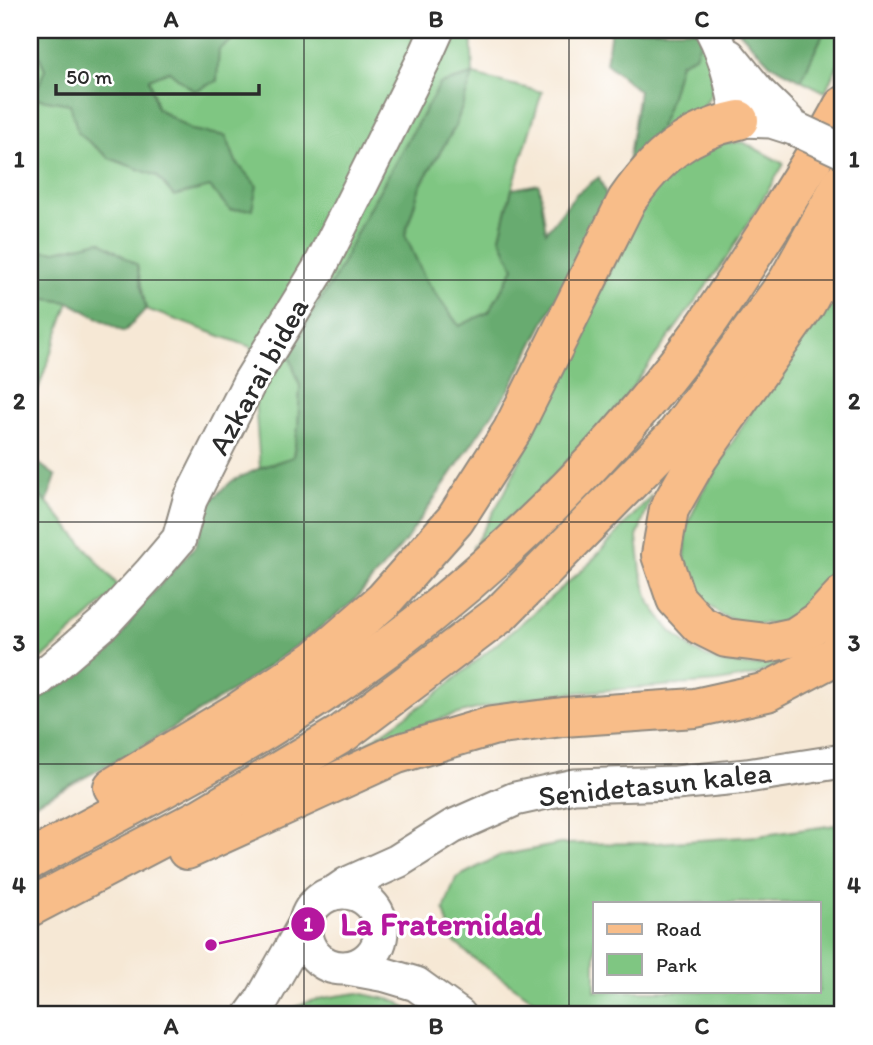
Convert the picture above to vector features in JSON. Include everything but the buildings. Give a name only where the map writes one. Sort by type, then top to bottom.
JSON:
[{"type":"main road","points":[[30,860],[240,746],[289,716],[403,635],[512,543],[596,458],[636,413],[700,332],[784,205],[843,106]]},
{"type":"main road","points":[[30,860],[94,798],[241,710],[315,660],[384,600],[455,520],[512,431],[627,200],[642,177],[661,158],[690,137],[721,124],[739,120]]},
{"type":"main road","points":[[30,908],[202,817],[344,733],[500,614],[675,436],[788,281],[843,181]]},
{"type":"main road","points":[[843,236],[806,304],[698,457],[669,509],[662,555],[676,599],[700,625],[726,638],[767,643],[795,637],[819,621],[843,595]]},
{"type":"main road","points":[[30,923],[397,754],[492,726],[564,717],[695,708],[767,692],[835,656],[843,648]]},
{"type":"street","name":"Azkarai bidea","points":[[30,685],[104,623],[179,539],[190,500],[249,383],[319,270],[437,30]]},
{"type":"street","points":[[717,38],[732,81],[739,120],[771,121],[796,129],[843,151]]},
{"type":"street","points":[[717,38],[759,93],[796,129]]},
{"type":"street","name":"Senidetasun kalea","points":[[334,893],[347,884],[398,861],[452,827],[515,799],[573,786],[688,782],[843,761]]},
{"type":"street","points":[[257,1008],[340,968],[361,964],[372,955],[379,944],[380,924],[398,861]]},
{"type":"street","points":[[257,1008],[305,924],[308,913],[324,897],[334,893],[356,894],[374,908],[380,924],[391,938],[416,984]]},
{"type":"street","points":[[305,924],[305,938],[320,961],[340,968],[386,975],[416,984],[459,1015]]},
{"type":"green space","points":[[30,30],[247,30],[219,49],[217,81],[194,91],[169,71],[149,79],[157,108],[191,130],[226,136],[236,162],[257,186],[252,209],[230,210],[210,187],[174,196],[157,176],[109,158],[78,133],[70,104],[34,98],[45,69]]},
{"type":"green space","points":[[247,30],[471,30],[473,75],[542,92],[500,237],[514,268],[489,312],[460,327],[425,279],[405,235],[420,186],[455,127],[472,75],[440,84],[366,214],[336,276],[308,320],[290,356],[300,386],[298,428],[293,457],[260,468],[251,347],[146,309],[137,265],[100,241],[56,251],[30,251],[30,35],[45,69],[109,158],[157,176],[173,195],[210,187],[256,186],[236,162],[226,136],[191,130],[157,108],[149,79],[219,49]]},
{"type":"green space","points":[[611,30],[699,30],[702,36],[695,56],[680,63],[666,111],[657,131],[628,163],[639,91],[606,63]]},
{"type":"green space","points":[[738,30],[825,30],[801,80],[770,64]]},
{"type":"green space","points":[[825,30],[843,30],[843,54],[825,92],[801,80]]},
{"type":"green space","points":[[702,36],[711,66],[712,93],[699,114],[681,129],[643,149],[659,128],[680,62]]},
{"type":"green space","points":[[473,75],[455,127],[420,186],[405,235],[425,279],[459,326],[489,312],[514,268],[500,237],[512,189],[539,184],[546,232],[576,194],[599,177],[608,199],[510,388],[404,543],[353,602],[239,687],[135,751],[30,806],[30,705],[74,676],[122,635],[141,606],[196,545],[206,505],[232,481],[293,457],[298,428],[300,386],[290,357],[308,320],[336,276],[366,214],[440,84]]},
{"type":"green space","points":[[743,142],[784,164],[726,259],[615,411],[535,495],[472,549],[505,492],[649,188],[690,160],[723,143]]},
{"type":"green space","points":[[100,241],[137,265],[146,309],[124,332],[69,302],[32,297],[30,305],[30,251],[56,251]]},
{"type":"green space","points":[[843,261],[843,574],[814,606],[779,623],[744,624],[721,615],[698,595],[685,560],[686,528],[701,494]]},
{"type":"green space","points":[[32,297],[69,302],[30,412],[30,305]]},
{"type":"green space","points":[[30,457],[56,476],[47,502],[30,489]]},
{"type":"green space","points":[[30,490],[47,502],[120,588],[30,670]]},
{"type":"green space","points":[[652,495],[637,537],[641,572],[650,603],[670,630],[694,651],[719,662],[750,666],[790,661],[755,675],[718,682],[555,694],[504,702],[446,717],[365,745],[433,697],[588,565]]},
{"type":"green space","points":[[843,824],[843,1015],[555,1015],[453,941],[444,910],[456,878],[499,856],[560,844],[658,843],[757,836]]},
{"type":"green space","points":[[358,993],[397,1001],[412,1013],[287,1015],[292,1009],[309,1001]]},
{"type":"place","name":"La Fraternidad","points":[[211,945]]}]
